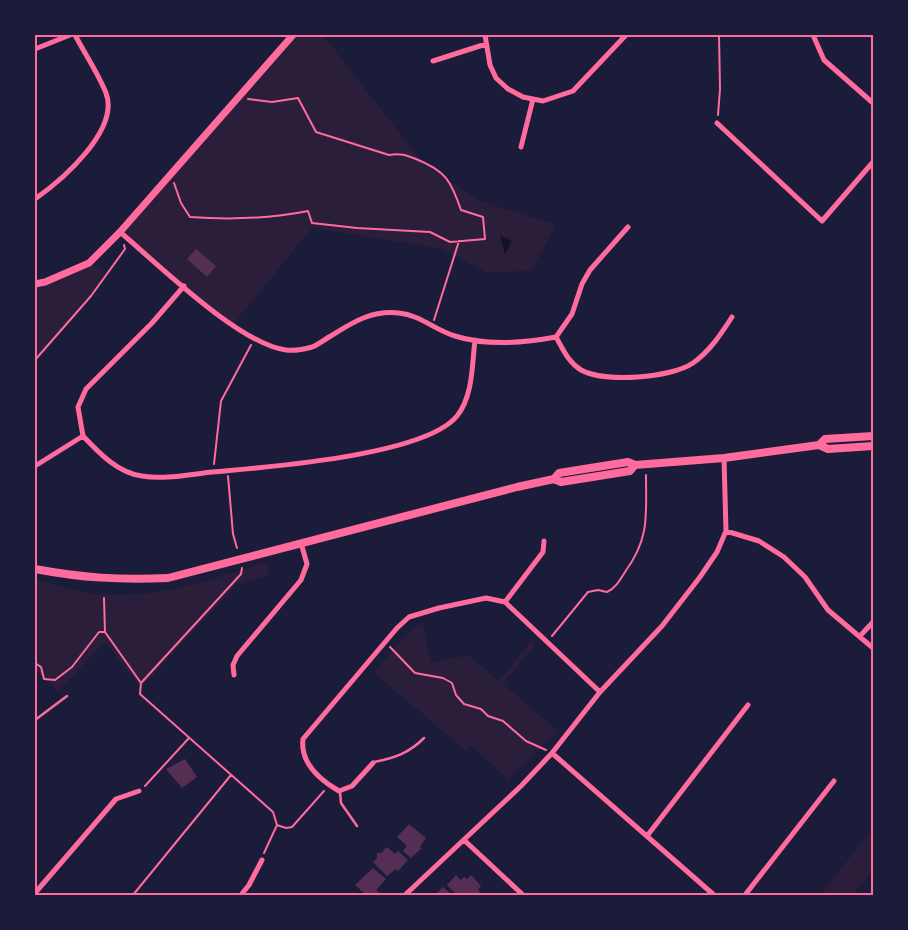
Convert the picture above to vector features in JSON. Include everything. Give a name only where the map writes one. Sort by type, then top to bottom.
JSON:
[{"type":"main road","points":[[819,445],[825,440],[873,436]]},
{"type":"main road","points":[[35,569],[83,578],[120,580],[168,578],[554,479],[559,473],[628,462],[635,465],[724,458],[819,445],[828,449],[873,446]]},
{"type":"street","points":[[35,48],[70,35]]},
{"type":"street","points":[[35,199],[70,171],[106,125],[109,110],[106,94],[75,35]]},
{"type":"street","points":[[35,284],[45,282],[89,262],[120,232],[293,35]]},
{"type":"street","points":[[484,35],[490,66],[496,78],[508,89],[523,97],[543,101],[573,91],[626,35]]},
{"type":"street","points":[[813,35],[824,60],[873,103]]},
{"type":"street","points":[[433,61],[486,44]]},
{"type":"street","points":[[521,147],[533,99]]},
{"type":"street","points":[[717,123],[822,221],[873,162]]},
{"type":"street","points":[[120,232],[232,326],[255,338],[287,350],[314,346],[357,319],[377,313],[400,313],[421,319],[454,336],[475,340],[524,342],[556,337],[572,314],[582,284],[590,270],[628,227]]},
{"type":"street","points":[[184,286],[152,323],[86,389],[78,407],[83,436],[100,454],[118,467],[141,476],[228,471],[344,458],[422,438],[439,431],[456,417],[466,401],[475,340]]},
{"type":"street","points":[[556,337],[570,361],[581,370],[594,375],[613,378],[636,377],[678,370],[692,364],[708,350],[732,317]]},
{"type":"street","points":[[35,466],[83,436]]},
{"type":"street","points":[[405,895],[521,786],[552,753],[600,692],[638,653],[684,598],[717,552],[726,531],[724,458]]},
{"type":"street","points":[[726,531],[759,541],[784,557],[805,577],[828,610],[873,648]]},
{"type":"street","points":[[505,602],[543,552],[544,541]]},
{"type":"street","points":[[234,675],[233,665],[237,656],[302,580],[307,564],[301,543]]},
{"type":"street","points":[[373,763],[352,786],[340,790],[323,782],[307,761],[302,749],[303,739],[397,628],[409,618],[417,615],[486,598],[505,602],[600,692]]},
{"type":"street","points":[[860,636],[873,622]]},
{"type":"street","points":[[647,836],[748,705]]},
{"type":"street","points":[[552,753],[714,895]]},
{"type":"street","points":[[745,895],[834,781]]},
{"type":"street","points":[[35,893],[116,799],[139,791]]},
{"type":"street","points":[[464,840],[523,895]]},
{"type":"street","points":[[241,895],[249,885],[262,860]]},
{"type":"lane","points":[[35,720],[67,696]]},
{"type":"lane","points":[[373,763],[400,756],[424,738]]},
{"type":"lane","points":[[340,790],[341,803],[357,826]]},
{"type":"path","points":[[717,123],[720,89],[719,35]]},
{"type":"path","points":[[173,181],[181,204],[190,217],[240,220],[272,218],[308,211],[312,223],[357,228],[430,232],[450,242],[485,240],[484,217],[461,210],[452,186],[436,167],[400,153],[389,155],[316,132],[298,98],[272,102],[236,98]]},
{"type":"path","points":[[35,360],[91,296],[125,249],[120,232]]},
{"type":"path","points":[[432,326],[459,242]]},
{"type":"path","points":[[214,472],[221,401],[255,338]]},
{"type":"path","points":[[228,471],[233,534],[237,548]]},
{"type":"path","points":[[548,642],[588,592],[598,590],[607,592],[614,589],[636,556],[646,528],[646,475]]},
{"type":"path","points":[[242,568],[241,574],[142,683],[140,694],[273,812],[277,825],[262,860]]},
{"type":"path","points":[[104,598],[105,632],[142,683]]},
{"type":"path","points":[[35,663],[41,667],[44,679],[55,680],[72,667],[94,636],[99,632],[105,632]]},
{"type":"path","points":[[385,642],[415,673],[448,680],[452,683],[456,694],[464,704],[481,709],[488,716],[503,721],[526,741],[552,753]]},
{"type":"path","points":[[139,791],[150,782],[189,738]]},
{"type":"path","points":[[133,895],[231,776]]},
{"type":"path","points":[[277,825],[286,828],[292,827],[320,797],[328,785]]},
{"type":"shaded area","points":[[293,35],[323,35],[423,163],[480,201],[556,225],[531,271],[487,272],[438,248],[312,228],[232,326],[120,232]]},
{"type":"shaded area","points":[[500,235],[512,241],[505,255]]},
{"type":"shaded area","points":[[89,263],[101,266],[105,271],[101,283],[40,355],[35,353],[35,284]]},
{"type":"shaded area","points":[[269,561],[267,576],[237,584],[141,688],[105,642],[58,691],[35,671],[35,579],[87,593],[139,594],[205,581]]},
{"type":"shaded area","points":[[423,622],[431,663],[468,655],[499,681],[531,641],[535,645],[503,684],[558,731],[508,779],[471,746],[466,751],[374,673],[406,634]]},
{"type":"shaded area","points":[[873,828],[873,870],[854,895],[820,895]]},
{"type":"building","points":[[196,249],[216,266],[207,277],[187,259]]},
{"type":"building","points":[[185,759],[197,777],[182,788],[166,769]]},
{"type":"building","points":[[409,824],[426,838],[420,847],[422,848],[411,858],[403,851],[407,846],[397,837]]},
{"type":"building","points":[[387,847],[395,854],[398,851],[408,860],[398,871],[396,869],[387,876],[373,862],[377,858],[377,853],[381,853]]},
{"type":"building","points":[[373,868],[386,879],[376,890],[380,893],[379,895],[363,895],[364,893],[355,885]]},
{"type":"building","points":[[456,875],[461,880],[464,877],[467,879],[471,875],[481,886],[478,890],[480,892],[478,895],[457,895],[447,885]]},
{"type":"building","points":[[443,887],[452,895],[435,895]]}]
